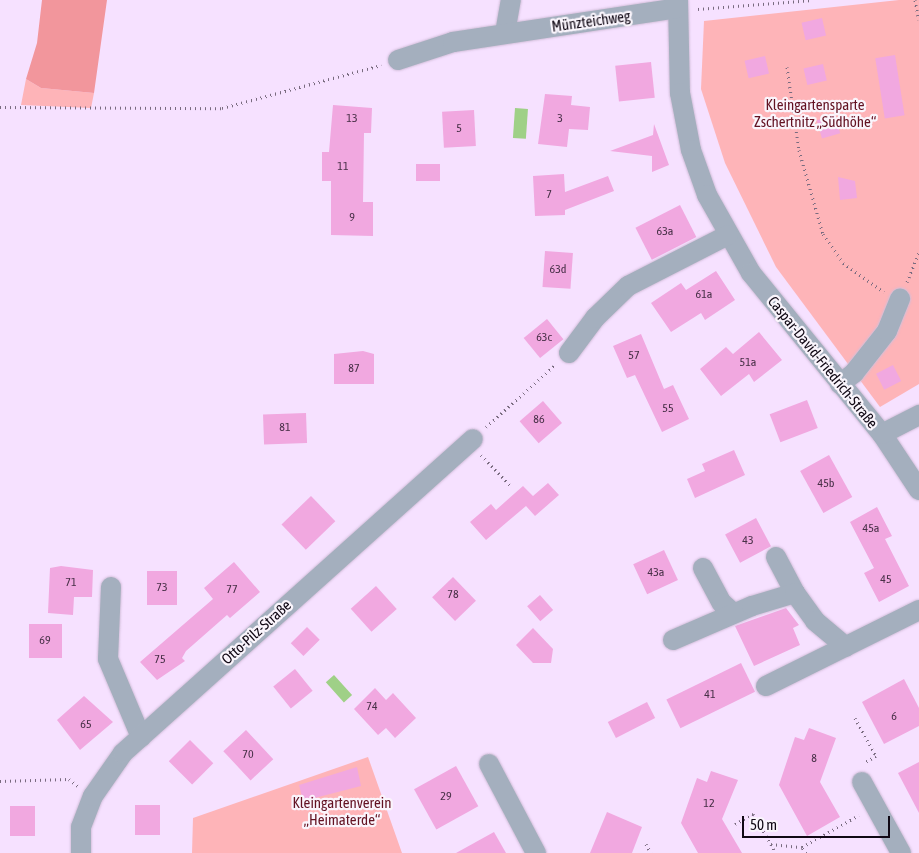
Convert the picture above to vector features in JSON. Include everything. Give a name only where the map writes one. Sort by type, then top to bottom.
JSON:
[{"type":"street","points":[[505,33],[511,0]]},
{"type":"street","name":"Münzteichweg","points":[[398,60],[453,42],[678,4]]},
{"type":"street","name":"Caspar-David-Friedrich-Straße","points":[[678,4],[680,93],[691,150],[706,195],[751,273],[882,434],[919,490]]},
{"type":"street","points":[[569,353],[595,318],[628,286],[728,234]]},
{"type":"street","points":[[840,384],[854,372],[887,330],[900,299]]},
{"type":"street","points":[[882,434],[919,416]]},
{"type":"street","name":"Otto-Pilz-Straße","points":[[81,853],[82,827],[93,796],[123,753],[440,466],[471,441]]},
{"type":"street","points":[[776,557],[796,593],[815,621],[846,647]]},
{"type":"street","points":[[703,568],[722,603],[733,613]]},
{"type":"street","points":[[111,587],[108,659],[141,737]]},
{"type":"street","points":[[673,640],[733,613],[796,593]]},
{"type":"street","points":[[766,686],[919,610]]},
{"type":"street","points":[[489,764],[536,853]]},
{"type":"street","points":[[862,782],[901,853]]},
{"type":"path","points":[[678,4],[813,0]]},
{"type":"path","points":[[915,0],[919,20]]},
{"type":"path","points":[[0,107],[222,108],[398,60]]},
{"type":"path","points":[[787,67],[799,150],[823,234],[843,264],[857,276],[900,299],[919,252]]},
{"type":"path","points":[[510,485],[471,441],[569,353]]},
{"type":"path","points":[[855,718],[876,756],[854,768],[862,782]]},
{"type":"path","points":[[0,781],[69,779],[93,796]]},
{"type":"path","points":[[771,844],[802,847],[874,806]]},
{"type":"path","points":[[735,824],[753,814],[775,853]]},
{"type":"path","points":[[646,844],[651,853]]},
{"type":"path","points":[[802,847],[806,853]]},
{"type":"green space","name":"Kleingartensparte Zschertnitz „Südhöhe“","points":[[899,0],[919,0],[919,384],[880,407],[776,267],[725,163],[701,89],[704,21]]},
{"type":"green space","points":[[26,79],[41,88],[94,93],[91,108],[21,105]]},
{"type":"green space","name":"Kleingartenverein „Heimaterde“","points":[[368,757],[402,853],[192,853],[193,818]]},
{"type":"shaded area","points":[[42,0],[107,0],[94,93],[41,88],[26,79],[37,43]]},
{"type":"shaded area","points":[[515,108],[528,109],[526,139],[513,138]]},
{"type":"shaded area","points":[[334,675],[352,695],[344,702],[326,682]]},
{"type":"building","points":[[822,18],[826,36],[806,40],[802,23]]},
{"type":"building","points":[[895,55],[905,115],[885,118],[875,58]]},
{"type":"building","points":[[765,56],[769,74],[749,78],[745,61]]},
{"type":"building","points":[[651,62],[655,98],[619,102],[615,66]]},
{"type":"building","points":[[823,64],[827,81],[807,85],[804,68]]},
{"type":"building","points":[[545,94],[572,96],[571,105],[590,107],[588,130],[569,129],[567,147],[538,144]]},
{"type":"building","points":[[333,105],[372,108],[371,133],[364,133],[363,202],[373,202],[373,236],[331,235],[331,181],[322,181],[322,152],[329,152]]},
{"type":"building","points":[[474,110],[476,146],[444,148],[442,112]]},
{"type":"building","points":[[835,115],[840,133],[822,139],[817,120]]},
{"type":"building","points":[[654,124],[669,165],[652,172],[652,156],[610,151],[653,135]]},
{"type":"building","points":[[416,164],[440,164],[440,181],[416,181]]},
{"type":"building","points":[[564,174],[565,192],[608,176],[614,191],[565,210],[565,215],[535,216],[533,176]]},
{"type":"building","points":[[838,177],[855,181],[857,198],[840,200]]},
{"type":"building","points":[[680,205],[696,237],[652,260],[635,228]]},
{"type":"building","points":[[545,251],[573,253],[570,289],[542,287]]},
{"type":"building","points":[[716,271],[735,300],[705,320],[701,313],[671,332],[651,303],[681,283],[686,290]]},
{"type":"building","points":[[547,319],[563,339],[540,358],[524,338]]},
{"type":"building","points":[[759,332],[782,360],[754,382],[749,374],[721,396],[700,369],[726,347],[733,354]]},
{"type":"building","points":[[641,334],[664,389],[673,385],[689,419],[662,432],[635,375],[627,378],[613,346]]},
{"type":"building","points":[[363,351],[374,354],[374,384],[334,384],[334,354]]},
{"type":"building","points":[[893,365],[901,381],[884,390],[876,374]]},
{"type":"building","points":[[807,400],[818,428],[780,442],[770,414]]},
{"type":"building","points":[[543,401],[562,423],[539,443],[520,421]]},
{"type":"building","points":[[306,413],[307,443],[264,444],[263,415]]},
{"type":"building","points":[[734,450],[745,475],[695,498],[687,479],[705,471],[702,464]]},
{"type":"building","points":[[829,455],[852,497],[823,513],[800,471]]},
{"type":"building","points":[[548,483],[559,495],[535,516],[526,506],[486,540],[470,522],[491,504],[496,510],[523,486],[533,496]]},
{"type":"building","points":[[311,496],[335,521],[306,550],[282,524]]},
{"type":"building","points":[[877,507],[892,536],[885,539],[909,586],[879,602],[864,573],[874,568],[850,522]]},
{"type":"building","points":[[756,518],[771,546],[740,563],[725,534]]},
{"type":"building","points":[[664,550],[678,580],[647,594],[633,564]]},
{"type":"building","points":[[234,562],[260,592],[230,618],[227,615],[186,651],[182,658],[185,661],[157,680],[140,662],[213,599],[204,588]]},
{"type":"building","points":[[61,566],[93,570],[92,597],[74,597],[73,615],[48,613],[50,568]]},
{"type":"building","points":[[147,571],[177,571],[177,605],[147,605]]},
{"type":"building","points":[[453,577],[476,601],[455,621],[432,597]]},
{"type":"building","points":[[376,586],[397,609],[371,632],[351,609]]},
{"type":"building","points":[[540,595],[553,610],[540,621],[527,606]]},
{"type":"building","points":[[786,608],[799,625],[793,628],[800,645],[754,666],[735,626]]},
{"type":"building","points":[[29,624],[62,624],[62,658],[29,658]]},
{"type":"building","points":[[307,627],[320,640],[303,656],[291,643]]},
{"type":"building","points":[[533,628],[553,649],[551,663],[533,663],[516,645]]},
{"type":"building","points":[[741,663],[755,692],[680,728],[666,699]]},
{"type":"building","points":[[295,669],[313,691],[291,708],[273,687]]},
{"type":"building","points":[[904,679],[919,708],[919,726],[884,744],[862,702]]},
{"type":"building","points":[[375,688],[386,700],[393,693],[416,718],[395,738],[386,728],[378,735],[354,709]]},
{"type":"building","points":[[84,696],[113,722],[80,750],[57,720]]},
{"type":"building","points":[[647,702],[655,718],[616,738],[608,722]]},
{"type":"building","points":[[809,728],[836,738],[820,782],[840,817],[807,836],[779,785],[795,737],[804,740]]},
{"type":"building","points":[[246,730],[273,759],[251,780],[223,751]]},
{"type":"building","points":[[190,740],[213,763],[192,785],[169,761]]},
{"type":"building","points":[[919,762],[919,813],[898,773]]},
{"type":"building","points":[[456,766],[478,806],[436,830],[414,789]]},
{"type":"building","points":[[357,767],[361,786],[303,801],[299,785]]},
{"type":"building","points":[[711,771],[738,780],[722,819],[742,853],[698,853],[681,823],[697,778],[707,782]]},
{"type":"building","points":[[135,805],[160,805],[160,835],[135,835]]},
{"type":"building","points":[[10,806],[35,806],[35,836],[10,836]]},
{"type":"building","points":[[607,812],[642,827],[632,853],[590,853]]},
{"type":"building","points":[[494,832],[506,853],[456,853]]}]
